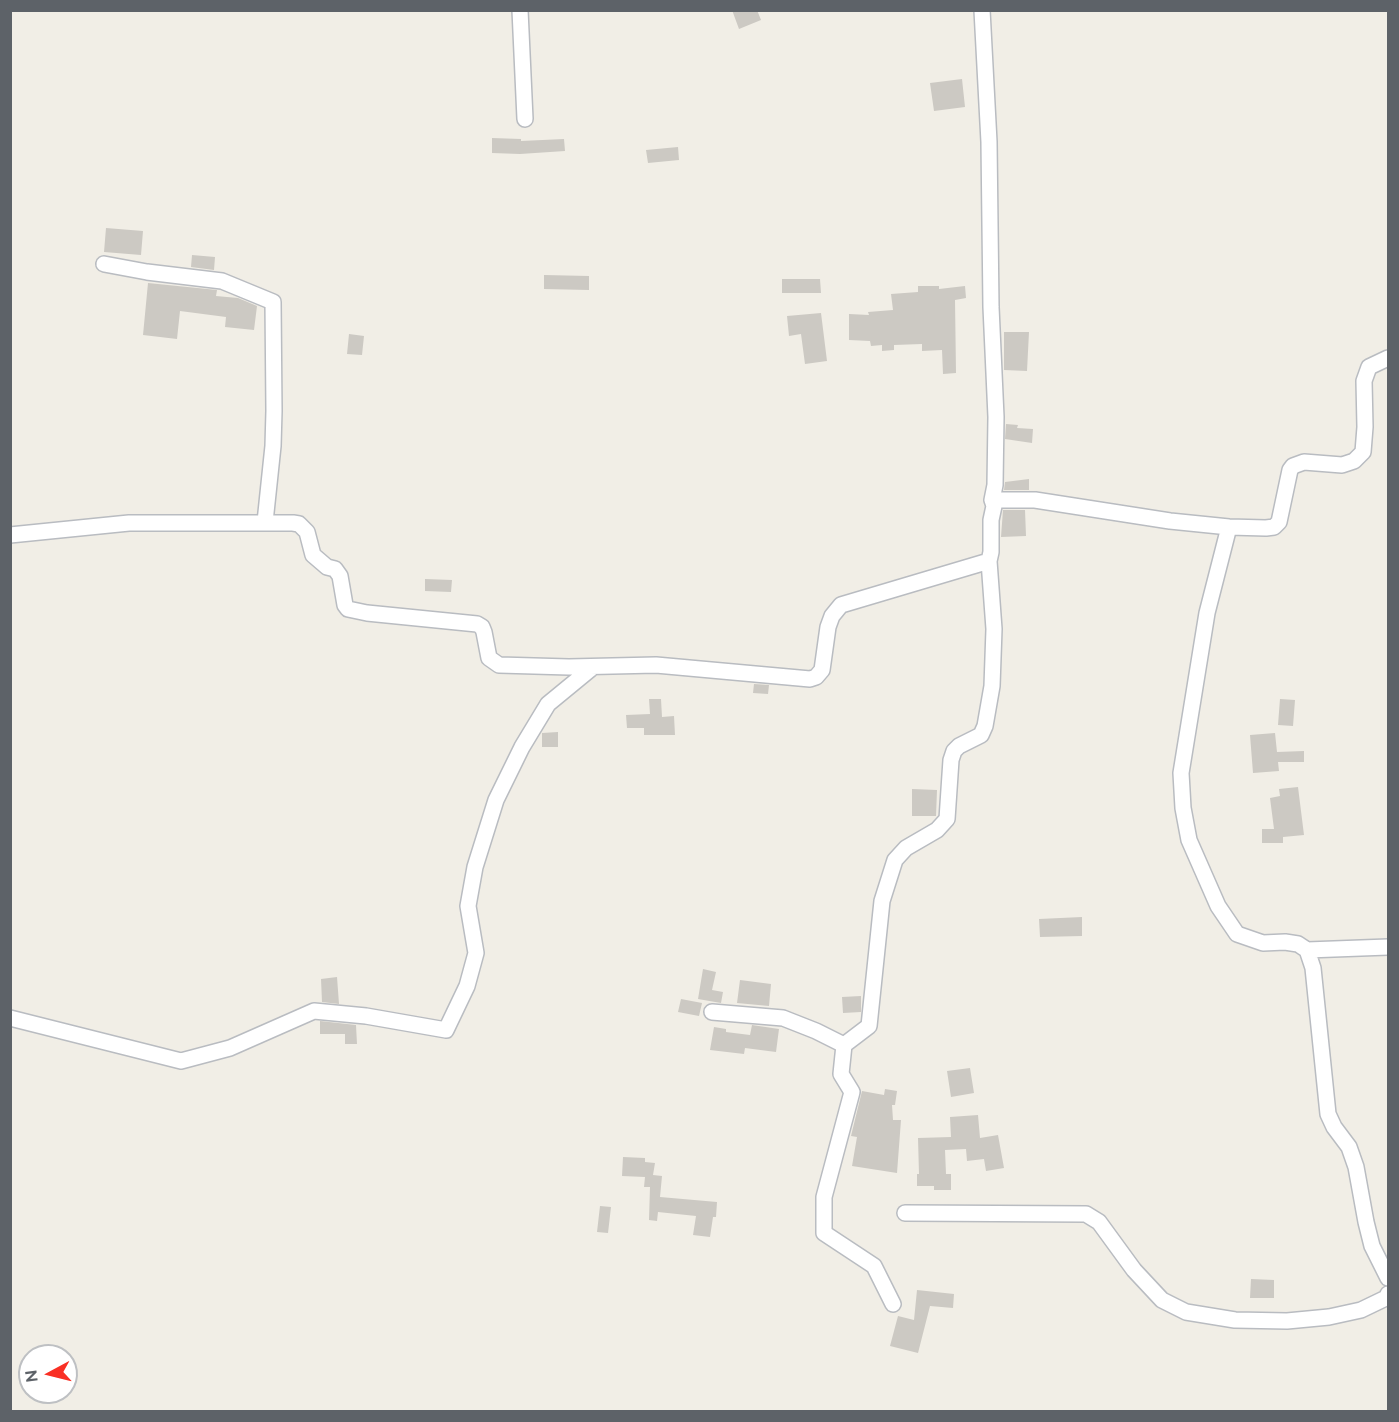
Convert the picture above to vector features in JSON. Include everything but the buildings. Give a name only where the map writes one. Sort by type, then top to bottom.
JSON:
[{"type":"street","points":[[520,10],[525,118]]},
{"type":"street","points":[[893,1304],[874,1266],[824,1233],[824,1197],[852,1092],[841,1074],[844,1045],[869,1026],[882,901],[895,860],[906,848],[937,830],[946,819],[951,760],[954,751],[959,746],[981,735],[985,726],[993,674],[989,561],[994,506],[992,500],[995,485],[996,417],[991,307],[989,142],[982,10]]},
{"type":"street","points":[[104,264],[222,281],[273,302],[274,434],[265,522]]},
{"type":"street","points":[[992,500],[1035,500],[1170,521],[1266,528],[1279,522],[1290,470],[1293,466],[1304,462],[1342,465],[1354,461],[1363,452],[1364,381],[1369,367],[1389,358]]},
{"type":"street","points":[[10,535],[129,523],[293,523],[303,527],[307,532],[313,555],[327,567],[337,571],[348,609],[477,624],[484,632],[489,658],[499,665],[593,667],[656,665],[810,679],[816,677],[822,670],[828,627],[832,616],[842,606],[989,561]]},
{"type":"street","points":[[1229,527],[1207,613],[1181,773],[1183,808],[1189,840],[1218,906],[1237,934],[1263,943],[1298,944],[1307,950],[1389,947]]},
{"type":"street","points":[[10,1018],[181,1062],[231,1048],[314,1011],[366,1016],[446,1030],[467,986],[476,953],[468,906],[475,867],[496,800],[522,747],[548,704],[593,667]]},
{"type":"street","points":[[1307,950],[1313,968],[1328,1114],[1334,1127],[1349,1147],[1356,1167],[1365,1222],[1372,1246],[1389,1278]]},
{"type":"street","points":[[712,1012],[783,1018],[844,1045]]},
{"type":"street","points":[[905,1213],[1086,1214],[1099,1222],[1134,1270],[1162,1300],[1186,1311],[1235,1320],[1287,1321],[1329,1317],[1361,1310],[1388,1297],[1389,1294]]}]
